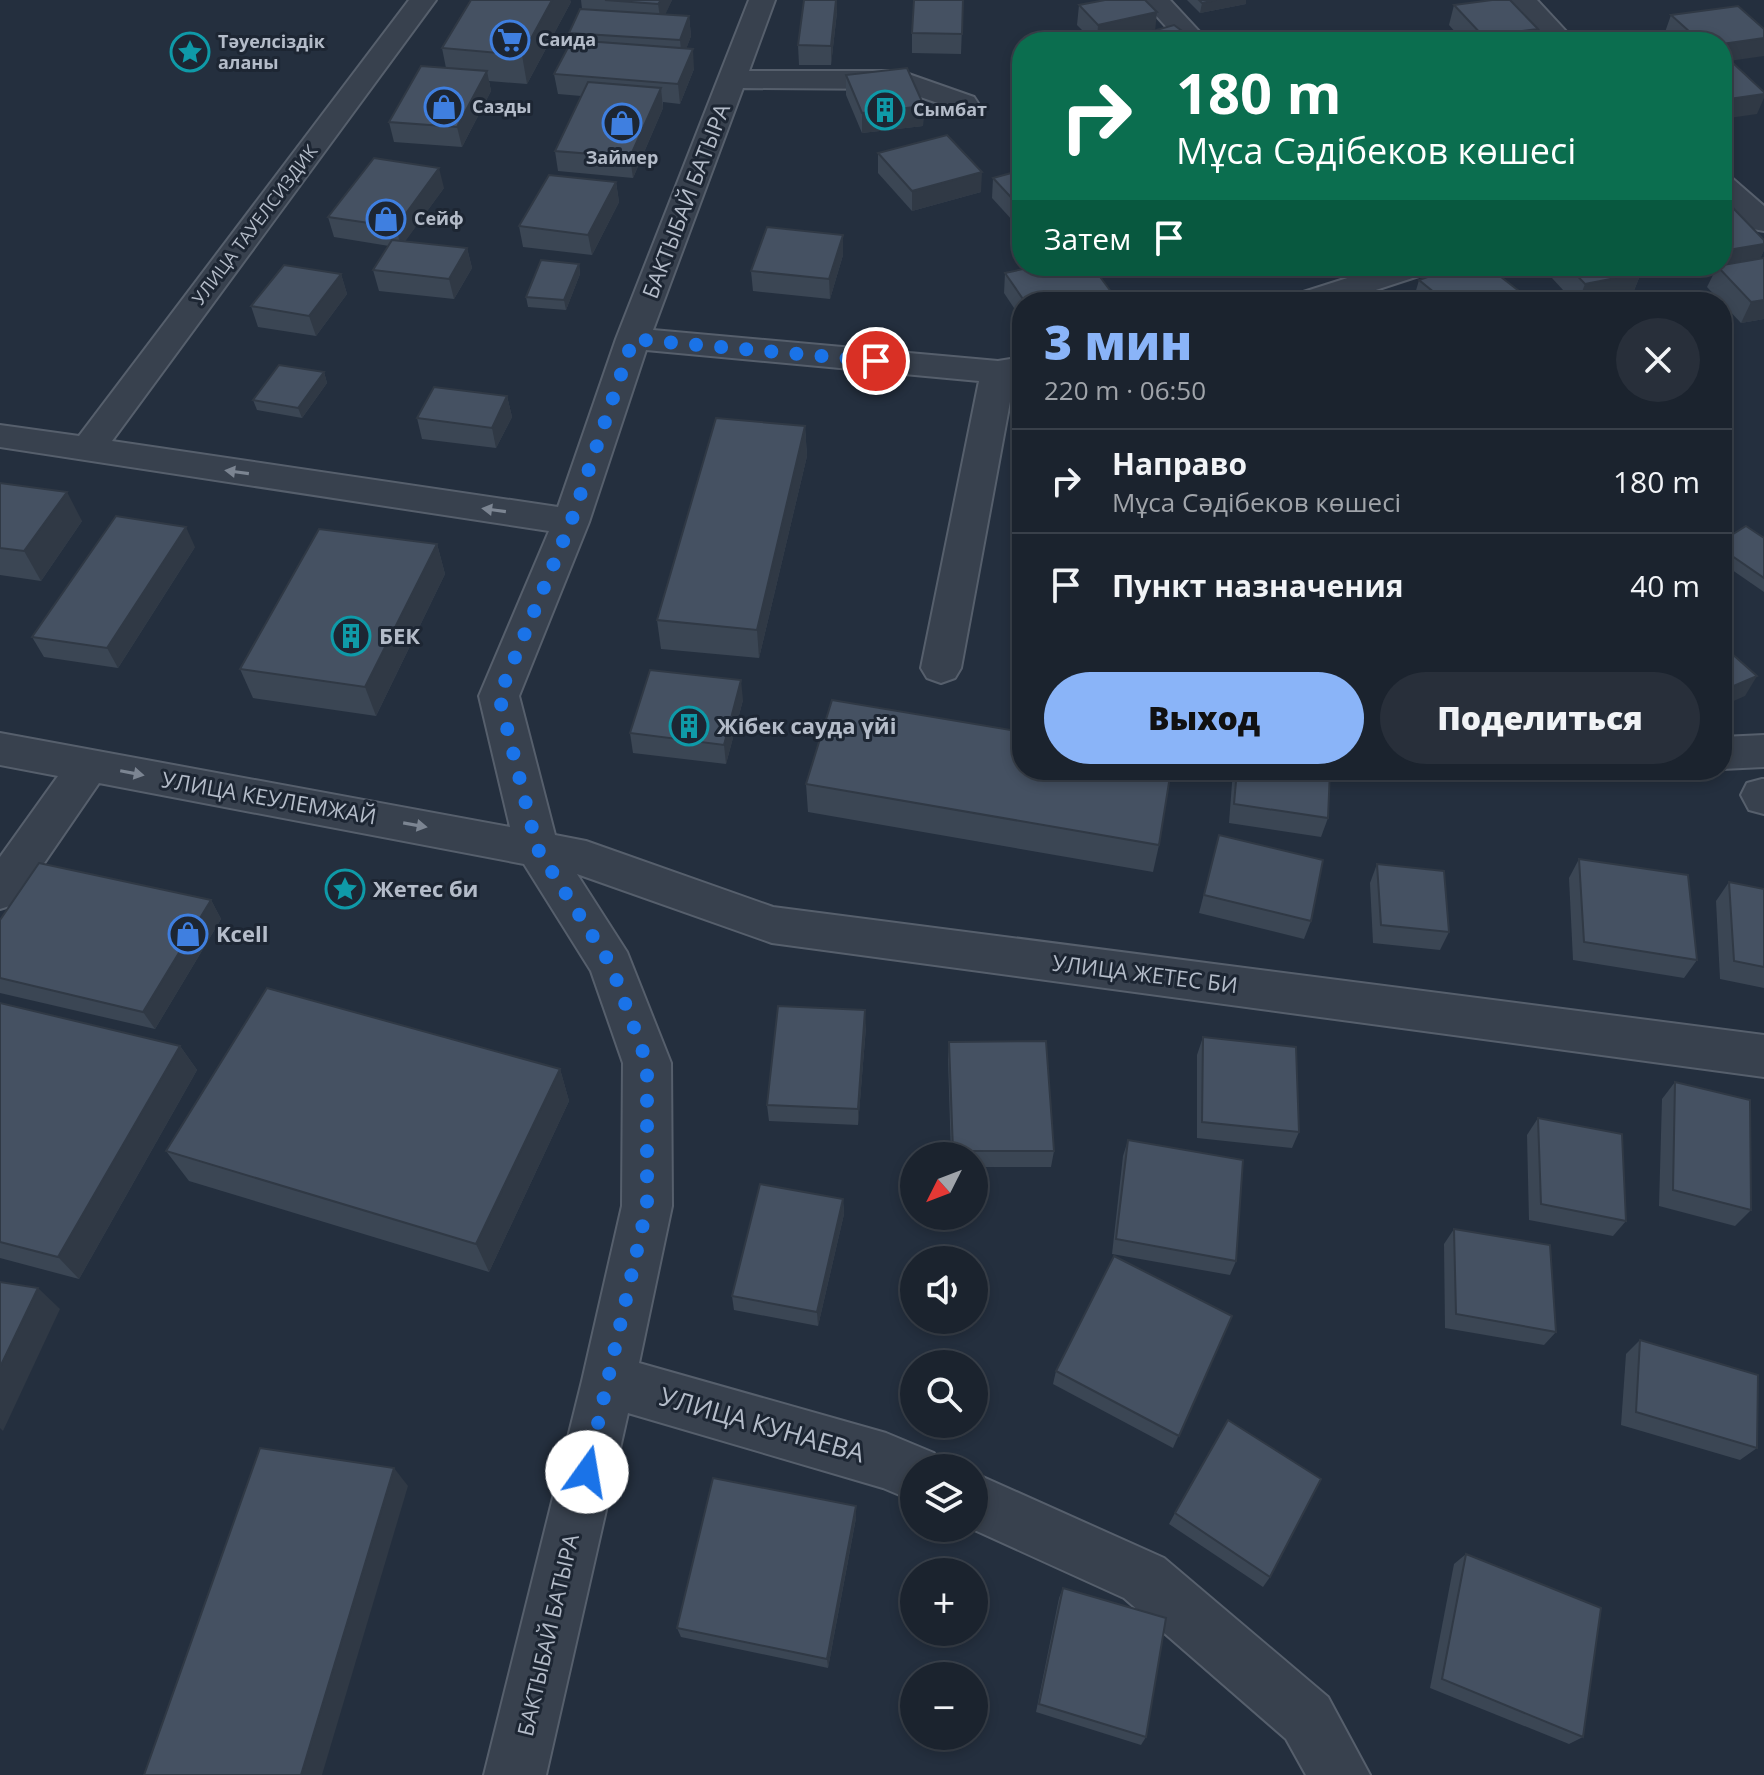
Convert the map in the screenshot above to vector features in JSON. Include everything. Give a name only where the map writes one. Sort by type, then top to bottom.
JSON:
[{"type":"street","name":"УЛИЦА ТАУЕЛСИЗДИК","points":[[87,450],[423,0]]},
{"type":"street","name":"БАКТЫБАЙ БАТЫРА","points":[[515,1775],[609,1381],[647,1206],[647,1063],[611,965],[537,848],[499,696],[571,522],[633,339],[762,0]]},
{"type":"street","points":[[1155,0],[1185,32]]},
{"type":"street","points":[[1522,0],[1552,32]]},
{"type":"street","points":[[732,79],[900,80],[964,103]]},
{"type":"street","points":[[1337,292],[1386,276]]},
{"type":"street","points":[[633,339],[1010,370],[941,668]]},
{"type":"street","points":[[0,436],[571,522]]},
{"type":"street","name":"УЛИЦА КЕУЛЕМЖАЙ","points":[[0,749],[537,848]]},
{"type":"street","points":[[1732,753],[1764,751]]},
{"type":"street","points":[[0,891],[89,765]]},
{"type":"street","name":"УЛИЦА ЖЕТЕС БИ","points":[[537,848],[586,858],[772,925],[1764,1056]]},
{"type":"street","name":"УЛИЦА КУНАЕВА","points":[[609,1381],[900,1467]]},
{"type":"street","points":[[988,1507],[1144,1578],[1307,1718],[1339,1775]]},
{"type":"building","points":[[471,0],[552,0],[522,55],[442,48]]},
{"type":"building","points":[[605,0],[661,0],[658,4]]},
{"type":"building","points":[[804,0],[836,0],[831,46],[798,45]]},
{"type":"building","points":[[914,0],[963,0],[962,34],[912,33]]},
{"type":"building","points":[[1105,0],[1145,0],[1157,12],[1098,25],[1079,5]]},
{"type":"building","points":[[1510,0],[1538,29],[1479,32],[1454,5]]},
{"type":"building","points":[[1738,6],[1764,29],[1764,38],[1732,43],[1732,32],[1690,32],[1671,15]]},
{"type":"building","points":[[580,9],[689,16],[680,40],[569,33]]},
{"type":"building","points":[[1174,25],[1183,32],[1149,32]]},
{"type":"building","points":[[572,40],[693,49],[678,84],[554,74]]},
{"type":"building","points":[[1734,64],[1764,94],[1732,99]]},
{"type":"building","points":[[421,66],[487,71],[457,127],[389,122]]},
{"type":"building","points":[[907,68],[924,106],[862,113],[846,75]]},
{"type":"building","points":[[588,82],[661,88],[630,157],[555,151]]},
{"type":"building","points":[[947,135],[982,172],[912,191],[878,153]]},
{"type":"building","points":[[374,158],[439,168],[396,227],[328,217]]},
{"type":"building","points":[[1012,173],[1012,198],[993,178]]},
{"type":"building","points":[[549,175],[616,182],[588,235],[519,226]]},
{"type":"building","points":[[1732,208],[1764,240],[1764,244],[1732,249]]},
{"type":"building","points":[[767,227],[843,235],[829,279],[751,271]]},
{"type":"building","points":[[392,240],[467,248],[449,279],[373,270]]},
{"type":"building","points":[[1764,258],[1764,300],[1751,302],[1726,276],[1732,276],[1732,263]]},
{"type":"building","points":[[541,260],[579,264],[564,300],[526,297]]},
{"type":"building","points":[[284,265],[341,274],[309,316],[251,306]]},
{"type":"building","points":[[1012,271],[1012,276],[1099,276],[1111,292],[1018,292],[1005,273]]},
{"type":"building","points":[[1430,276],[1500,276],[1520,292],[1434,292],[1419,280]]},
{"type":"building","points":[[1577,276],[1626,276],[1585,284]]},
{"type":"building","points":[[279,365],[324,372],[298,408],[253,400]]},
{"type":"building","points":[[434,387],[507,396],[492,428],[417,418]]},
{"type":"building","points":[[716,418],[805,426],[757,630],[657,620]]},
{"type":"building","points":[[0,483],[67,492],[24,551],[0,548]]},
{"type":"building","points":[[116,516],[186,527],[107,648],[32,637]]},
{"type":"building","points":[[1746,526],[1764,538],[1764,578],[1732,556],[1732,535]]},
{"type":"building","name":"БЕК","points":[[319,529],[437,544],[365,687],[240,669]]},
{"type":"building","points":[[1732,654],[1757,676],[1732,687]]},
{"type":"building","name":"Жібек сауда үйі","points":[[650,670],[741,680],[724,745],[630,733]]},
{"type":"building","points":[[832,700],[1012,730],[1012,780],[1169,780],[1159,845],[806,784]]},
{"type":"building","points":[[1236,780],[1330,780],[1328,818],[1234,804]]},
{"type":"building","points":[[1219,835],[1323,860],[1311,921],[1204,895]]},
{"type":"building","points":[[1579,859],[1688,875],[1697,960],[1584,942]]},
{"type":"building","points":[[39,863],[211,900],[143,1012],[0,978],[0,920]]},
{"type":"building","points":[[1377,864],[1444,871],[1449,932],[1381,925]]},
{"type":"building","points":[[1729,882],[1764,889],[1764,967],[1734,961]]},
{"type":"building","points":[[267,988],[560,1069],[476,1244],[166,1151]]},
{"type":"building","points":[[0,1003],[180,1046],[58,1257],[0,1242]]},
{"type":"building","points":[[778,1006],[865,1010],[858,1109],[767,1105]]},
{"type":"building","points":[[1203,1037],[1296,1047],[1299,1132],[1202,1122]]},
{"type":"building","points":[[1046,1041],[1054,1151],[988,1151],[988,1142],[953,1142],[949,1042]]},
{"type":"building","points":[[1675,1082],[1750,1100],[1751,1210],[1673,1190]]},
{"type":"building","points":[[1538,1118],[1622,1134],[1626,1221],[1541,1204]]},
{"type":"building","points":[[1128,1140],[1243,1160],[1236,1261],[1116,1239]]},
{"type":"building","points":[[760,1184],[843,1199],[817,1312],[732,1296]]},
{"type":"building","points":[[1454,1229],[1550,1245],[1556,1332],[1456,1314]]},
{"type":"building","points":[[1114,1256],[1232,1316],[1179,1436],[1056,1371]]},
{"type":"building","points":[[0,1282],[38,1288],[0,1367]]},
{"type":"building","points":[[1640,1340],[1758,1375],[1757,1448],[1636,1412]]},
{"type":"building","points":[[1228,1420],[1321,1479],[1270,1577],[1175,1513]]},
{"type":"building","points":[[260,1448],[394,1468],[301,1775],[144,1775]]},
{"type":"building","points":[[713,1478],[856,1506],[827,1659],[677,1628]]},
{"type":"building","points":[[1466,1554],[1601,1608],[1583,1737],[1442,1679]]},
{"type":"building","points":[[1063,1588],[1166,1618],[1146,1737],[1039,1704]]},
{"type":"place","name":"Саида","points":[[510,40]]},
{"type":"place","name":"Тәуелсіздік аланы","points":[[190,52]]},
{"type":"place","name":"Сазды","points":[[444,107]]},
{"type":"place","name":"Сымбат","points":[[885,110]]},
{"type":"place","name":"Займер","points":[[622,123]]},
{"type":"place","name":"Сейф","points":[[386,219]]},
{"type":"place","name":"БЕК","points":[[351,636]]},
{"type":"place","name":"Жібек сауда үйі","points":[[689,726]]},
{"type":"place","name":"Жетес би","points":[[345,889]]},
{"type":"place","name":"Kcell","points":[[188,934]]},
{"type":"route","points":[[587,1472],[647,1206],[647,1063],[611,965],[537,848],[499,696],[571,522],[633,339],[876,361]]}]
